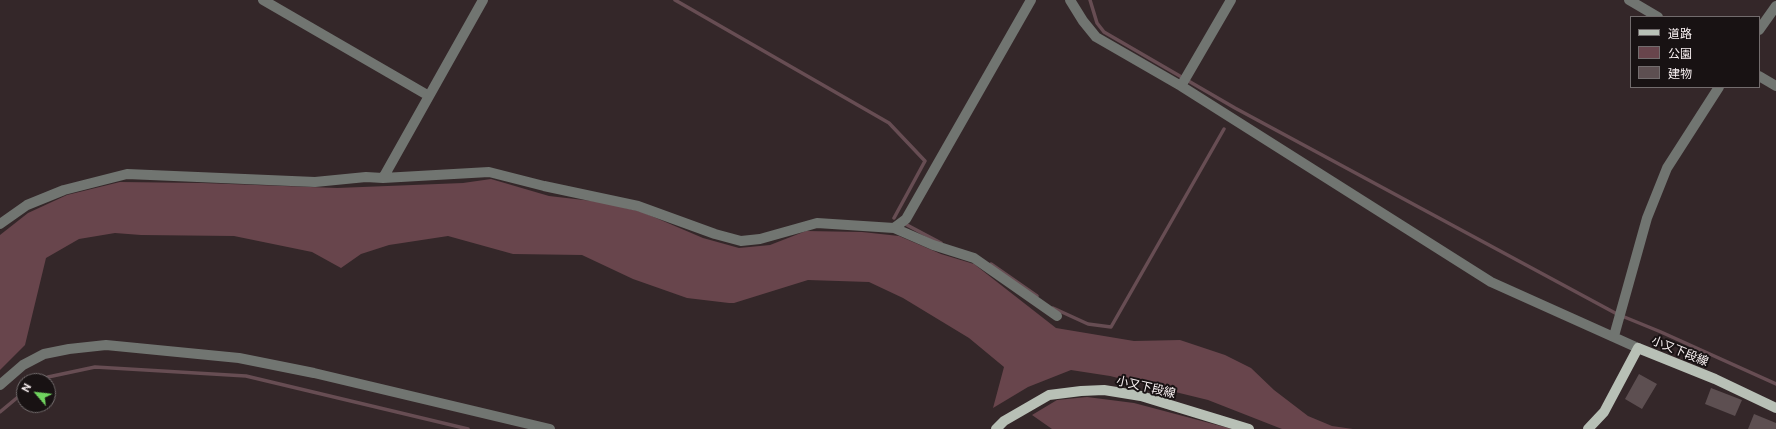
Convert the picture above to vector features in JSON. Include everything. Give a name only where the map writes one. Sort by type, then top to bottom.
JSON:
[{"type":"main road","name":"小又下段線","points":[[1588,429],[1604,412],[1638,348],[1715,379],[1776,408]]},
{"type":"main road","name":"小又下段線","points":[[996,429],[1004,421],[1049,395],[1104,390],[1141,396],[1248,429]]},
{"type":"street","points":[[263,0],[429,96]]},
{"type":"street","points":[[383,178],[483,0]]},
{"type":"street","points":[[894,228],[906,219],[1031,0]]},
{"type":"street","points":[[1070,0],[1083,21],[1096,37],[1181,86],[1491,282],[1638,348]]},
{"type":"street","points":[[1181,86],[1231,0]]},
{"type":"street","points":[[1629,0],[1656,16]]},
{"type":"street","points":[[1760,29],[1776,6]]},
{"type":"street","points":[[1760,77],[1776,86]]},
{"type":"street","points":[[1614,336],[1647,218],[1667,168],[1718,88]]},
{"type":"street","points":[[0,224],[27,205],[64,190],[127,174],[314,182],[366,177],[383,178],[488,172],[544,186],[638,206],[715,234],[742,241],[760,239],[817,223],[894,228],[933,245],[974,258],[1057,316]]},
{"type":"street","points":[[0,384],[24,365],[44,354],[69,348],[106,345],[239,358],[314,373],[530,427],[550,429]]},
{"type":"green space","points":[[491,179],[549,196],[601,202],[642,212],[703,238],[739,248],[770,245],[806,231],[862,232],[899,236],[941,254],[974,264],[1056,328],[1134,341],[1180,340],[1225,355],[1251,368],[1274,390],[1308,416],[1332,426],[1353,429],[1282,429],[1208,400],[1110,376],[1071,370],[1028,387],[993,408],[1004,367],[969,338],[903,298],[869,282],[808,280],[734,303],[729,303],[687,298],[633,279],[582,255],[513,254],[448,236],[389,245],[361,254],[341,268],[312,252],[234,236],[141,235],[115,233],[79,239],[46,258],[25,345],[0,370],[0,235],[28,213],[67,195],[120,182],[202,183],[337,188],[463,183]]},
{"type":"green space","points":[[1087,397],[1134,403],[1232,429],[1052,429],[1032,415],[1057,400]]},
{"type":"building","points":[[1639,374],[1657,384],[1642,409],[1625,399]]},
{"type":"building","points":[[1711,388],[1742,400],[1735,416],[1705,404]]},
{"type":"building","points":[[1754,414],[1776,423],[1776,429],[1748,429]]},
{"type":"waterway","points":[[675,0],[889,123],[925,161],[894,218]]},
{"type":"waterway","points":[[1090,0],[1097,23],[1104,32],[1235,108],[1617,314],[1661,332],[1776,384]]},
{"type":"waterway","points":[[1053,308],[1088,324],[1111,327],[1224,129]]},
{"type":"waterway","points":[[907,225],[941,243]]},
{"type":"waterway","points":[[991,264],[1037,296]]},
{"type":"waterway","points":[[56,375],[95,367],[246,376],[468,429]]},
{"type":"waterway","points":[[0,412],[16,399]]}]
